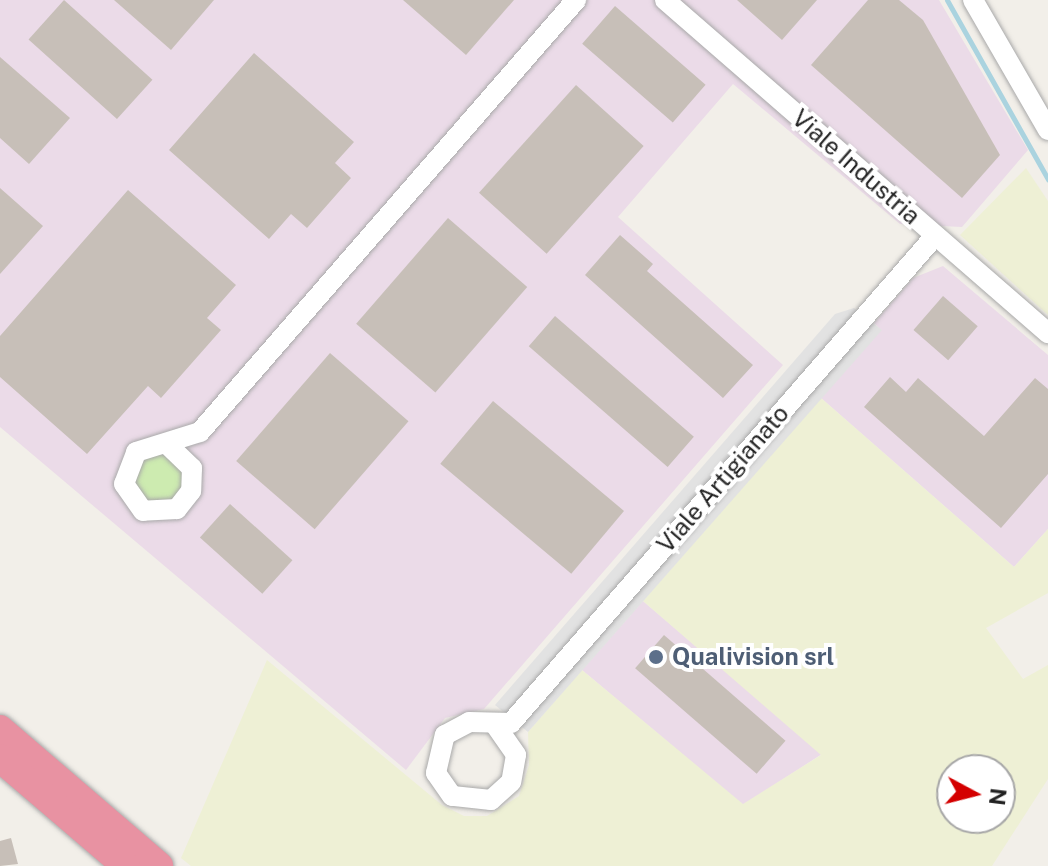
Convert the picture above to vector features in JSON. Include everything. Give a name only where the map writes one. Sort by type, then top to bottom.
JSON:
[{"type":"highway","points":[[0,729],[159,866]]},
{"type":"highway","points":[[0,758],[126,866]]},
{"type":"street","points":[[200,432],[192,468],[191,491],[177,509],[155,514],[134,504],[124,484],[128,461],[146,446],[169,446],[200,432],[576,0]]},
{"type":"street","name":"Viale Industria","points":[[665,0],[1048,333]]},
{"type":"street","points":[[973,0],[1048,130]]},
{"type":"street","name":"Viale Artigianato","points":[[506,731],[935,236]]},
{"type":"street","points":[[169,446],[192,468]]},
{"type":"shaded area","points":[[0,0],[939,0],[1028,150],[962,227],[900,224],[733,84],[618,217],[783,365],[484,709],[445,718],[406,770],[0,427]]},
{"type":"shaded area","points":[[943,266],[1048,355],[1048,529],[1014,567],[821,398],[881,330],[874,323],[913,278]]},
{"type":"shaded area","points":[[854,308],[882,330],[528,732],[495,705],[835,314]]},
{"type":"shaded area","points":[[643,601],[822,754],[743,805],[582,670]]},
{"type":"green space","points":[[1026,168],[1048,201],[1048,315],[960,235]]},
{"type":"green space","points":[[821,398],[1014,567],[1048,529],[1048,593],[986,628],[1023,679],[1048,665],[1048,779],[1016,829],[1016,754],[936,754],[936,834],[1013,834],[992,866],[191,866],[181,858],[267,660],[442,805],[464,816],[487,816],[519,796],[529,765],[528,732],[582,670],[743,804],[821,755],[643,601]]},
{"type":"green space","points":[[158,454],[175,462],[183,479],[175,496],[158,504],[141,496],[133,479],[141,462]]},
{"type":"building","points":[[64,0],[152,80],[117,119],[29,39]]},
{"type":"building","points":[[114,0],[214,0],[171,50]]},
{"type":"building","points":[[403,0],[514,0],[466,55]]},
{"type":"building","points":[[737,0],[817,0],[782,40]]},
{"type":"building","points":[[868,0],[899,0],[923,20],[1000,155],[962,198],[811,65]]},
{"type":"building","points":[[615,6],[706,85],[673,122],[582,44]]},
{"type":"building","points":[[254,53],[354,142],[335,163],[351,178],[307,228],[291,214],[269,239],[169,150]]},
{"type":"building","points":[[0,57],[70,118],[29,164],[0,138]]},
{"type":"building","points":[[576,85],[644,146],[547,254],[479,193]]},
{"type":"building","points":[[0,188],[43,226],[0,274]]},
{"type":"building","points":[[128,190],[236,285],[207,318],[221,330],[161,398],[148,386],[87,454],[0,377],[0,336]]},
{"type":"building","points":[[448,218],[527,287],[435,393],[356,324]]},
{"type":"building","points":[[620,235],[653,264],[647,271],[753,365],[723,398],[585,275]]},
{"type":"building","points":[[943,296],[978,326],[948,360],[913,330]]},
{"type":"building","points":[[555,316],[694,437],[668,467],[529,346]]},
{"type":"building","points":[[330,353],[408,421],[315,529],[236,461]]},
{"type":"building","points":[[890,377],[906,392],[918,378],[984,436],[1035,378],[1048,389],[1048,474],[1001,528],[864,407]]},
{"type":"building","points":[[493,401],[624,511],[571,574],[440,464]]},
{"type":"building","points":[[230,504],[292,560],[262,594],[200,537]]},
{"type":"building","points":[[664,635],[786,741],[757,774],[635,668]]},
{"type":"building","points":[[11,838],[18,864],[0,866],[0,841]]},
{"type":"waterway","points":[[947,0],[1048,179]]},
{"type":"place","name":"Qualivision srl","points":[[656,657]]}]
